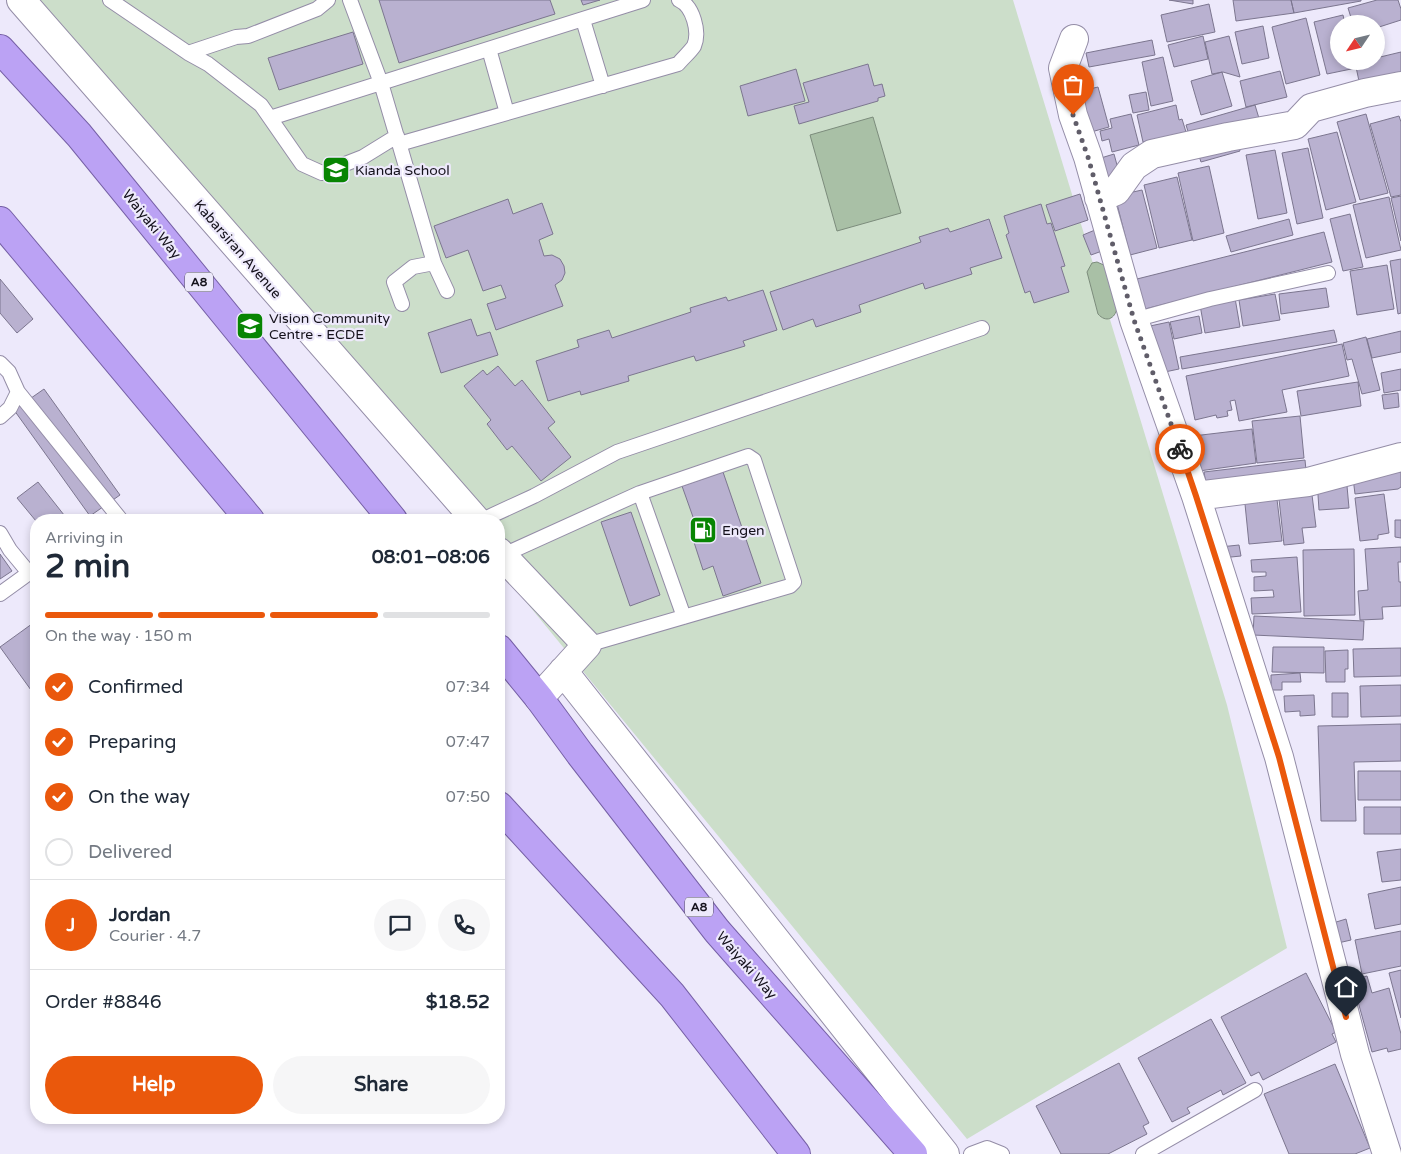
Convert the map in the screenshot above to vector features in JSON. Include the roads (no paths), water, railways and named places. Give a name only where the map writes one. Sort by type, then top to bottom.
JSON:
[{"type":"highway","name":"Waiyaki Way","points":[[0,49],[79,135],[389,514]]},
{"type":"highway","points":[[0,221],[245,514]]},
{"type":"highway","name":"Waiyaki Way","points":[[505,656],[717,931],[913,1154]]},
{"type":"highway","points":[[505,813],[672,995],[796,1154]]},
{"type":"street","name":"Kabarsiran Avenue","points":[[21,0],[471,514]]},
{"type":"street","points":[[1074,38],[1063,68],[1073,115],[1088,157],[1134,320],[1196,496],[1279,757],[1355,1054],[1387,1154]]},
{"type":"street","points":[[1099,198],[1116,191],[1134,166],[1152,154],[1228,137],[1295,126],[1311,108],[1365,93],[1401,86]]},
{"type":"street","points":[[1196,496],[1308,482],[1401,458]]},
{"type":"street","points":[[505,559],[587,645],[539,698]]},
{"type":"street","points":[[563,671],[945,1154]]},
{"type":"lane","points":[[110,0],[188,53],[208,64],[261,105],[302,164],[322,173],[364,158],[398,140],[507,113],[678,64],[693,47],[697,37],[694,19],[684,2],[679,0]]},
{"type":"lane","points":[[188,53],[236,37],[248,36],[317,9],[328,0]]},
{"type":"lane","points":[[350,0],[381,83],[434,263],[447,291]]},
{"type":"lane","points":[[270,118],[643,0]]},
{"type":"lane","points":[[583,20],[603,86]]},
{"type":"lane","points":[[489,49],[507,113]]},
{"type":"lane","points":[[402,304],[394,282],[413,267],[434,263]]},
{"type":"lane","points":[[1134,320],[1210,299],[1328,273]]},
{"type":"lane","points":[[495,514],[534,496],[617,452],[982,328]]},
{"type":"lane","points":[[0,363],[9,372],[18,392],[116,514]]},
{"type":"lane","points":[[0,418],[10,408],[18,392]]},
{"type":"lane","points":[[505,552],[640,493],[748,456],[754,460],[794,582],[790,586],[587,645]]},
{"type":"lane","points":[[640,493],[684,617]]},
{"type":"lane","points":[[0,533],[10,550],[29,573],[0,594]]},
{"type":"lane","points":[[1144,1154],[1254,1090]]},
{"type":"lane","points":[[971,1154],[987,1148],[1002,1154]]},
{"type":"place","name":"Kianda School","points":[[336,170]]},
{"type":"place","name":"Vision Community Centre - ECDE","points":[[250,326]]},
{"type":"place","name":"Engen","points":[[703,530]]}]
